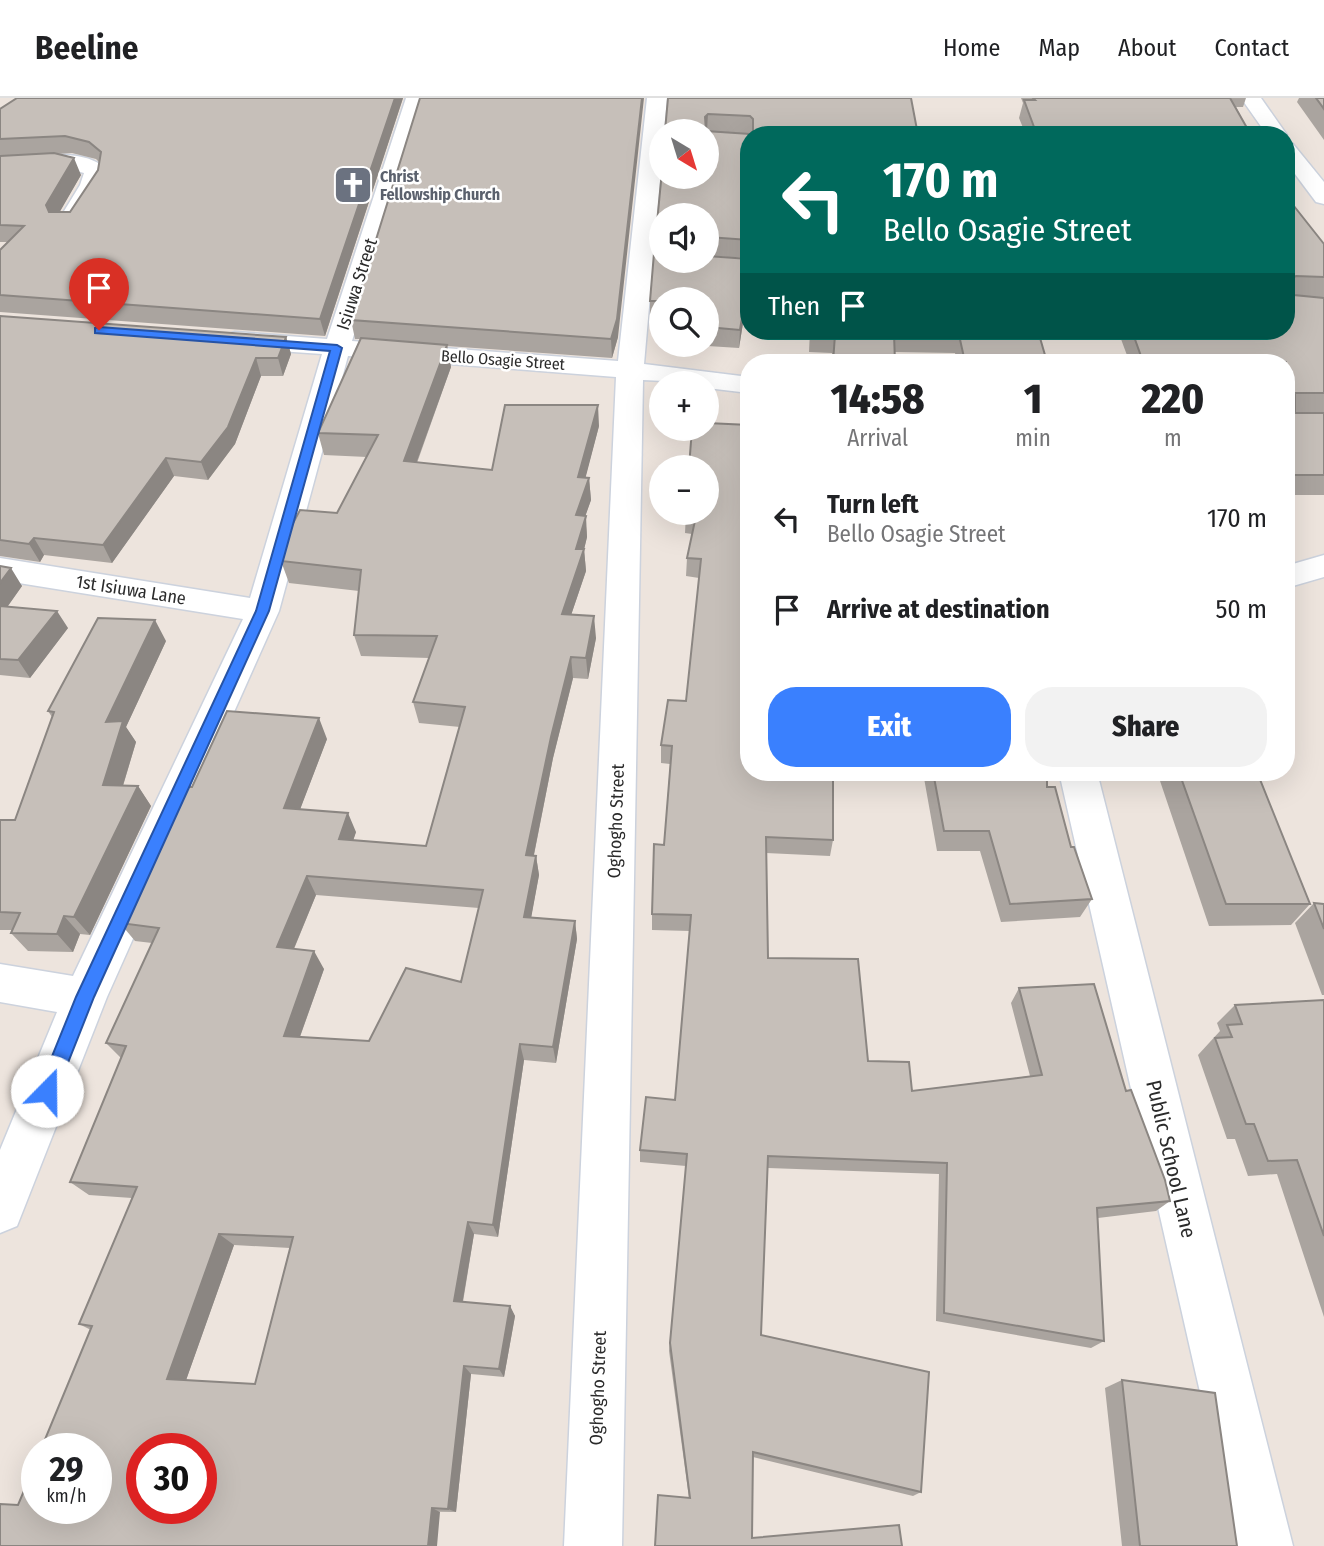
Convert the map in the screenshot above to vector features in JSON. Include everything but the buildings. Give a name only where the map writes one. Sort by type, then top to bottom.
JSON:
[{"type":"street","name":"Isiuwa Street","points":[[0,1209],[85,997],[262,611],[337,348],[416,98]]},
{"type":"street","name":"Oghogho Street","points":[[657,98],[657,119]]},
{"type":"street","points":[[1251,98],[1271,126]]},
{"type":"street","points":[[0,164],[21,165],[58,160],[84,163],[96,170],[91,185],[67,223]]},
{"type":"street","points":[[1295,168],[1324,197]]},
{"type":"street","name":"Oghogho Street","points":[[593,1546],[630,370],[650,273]]},
{"type":"street","name":"Bello Osagie Street","points":[[213,339],[630,370]]},
{"type":"street","points":[[630,370],[740,384]]},
{"type":"street","points":[[1295,574],[1324,566]]},
{"type":"street","name":"1st Isiuwa Lane","points":[[0,569],[262,611]]},
{"type":"street","name":"Public School Lane","points":[[1080,781],[1264,1546]]},
{"type":"street","points":[[0,983],[85,997]]},
{"type":"place","name":"Christ Fellowship Church","points":[[353,185]]},
{"type":"route","points":[[47,1091],[85,997],[262,611],[337,348],[99,330]]}]
